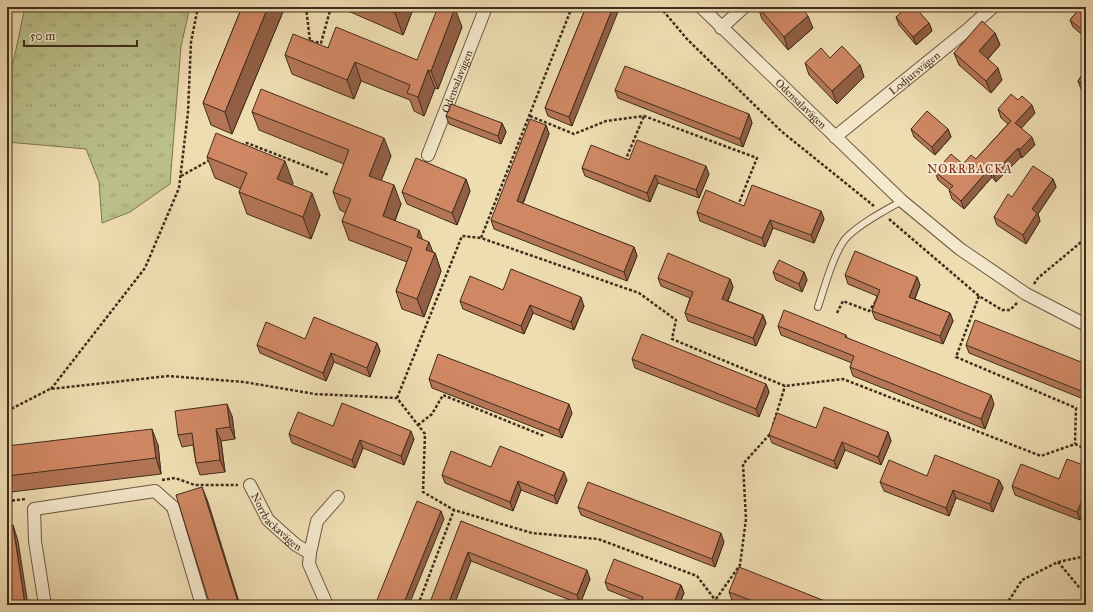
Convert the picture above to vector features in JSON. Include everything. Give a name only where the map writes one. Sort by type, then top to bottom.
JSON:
[{"type":"street","name":"Odensalavägen","points":[[428,155],[486,7]]},
{"type":"street","name":"Odensalavägen","points":[[701,7],[721,28],[902,200],[960,249],[1026,294],[1086,325]]},
{"type":"street","points":[[721,28],[744,7]]},
{"type":"street","name":"Lodjursvägen","points":[[835,137],[966,31],[993,7]]},
{"type":"street","name":"Norrbackavägen","points":[[250,485],[268,520],[296,545],[310,553]]},
{"type":"street","points":[[45,605],[35,541],[34,509],[155,491],[173,507],[202,605]]},
{"type":"street","name":"Norrbackavägen","points":[[327,605],[309,564],[310,553],[316,521],[338,497]]},
{"type":"lane","points":[[818,306],[840,246],[847,236],[902,200]]},
{"type":"path","points":[[50,389],[145,268],[179,188],[188,112],[191,42],[198,7]]},
{"type":"path","points":[[306,7],[310,41],[321,43],[331,7]]},
{"type":"path","points":[[481,238],[572,7]]},
{"type":"path","points":[[660,7],[687,39],[781,131],[882,212],[979,296],[1002,310],[1010,310],[1026,294],[1038,278],[1086,238]]},
{"type":"path","points":[[530,116],[574,134],[606,121],[644,116],[757,158],[739,203]]},
{"type":"path","points":[[625,161],[644,116]]},
{"type":"path","points":[[240,146],[247,143],[329,175]]},
{"type":"path","points":[[180,176],[213,158]]},
{"type":"path","points":[[397,398],[462,236],[481,238],[639,293],[676,320],[672,339],[785,386],[843,379],[1041,456],[1075,444],[1086,449]]},
{"type":"path","points":[[979,296],[956,357],[1076,408],[1075,444]]},
{"type":"path","points":[[837,313],[843,301],[869,311],[877,300]]},
{"type":"path","points":[[7,411],[50,389],[168,376],[244,382],[315,394],[397,398],[425,434],[423,492],[454,510],[532,533],[598,539],[697,576],[716,599],[719,605]]},
{"type":"path","points":[[716,599],[740,565],[746,519],[743,464],[770,434],[785,386]]},
{"type":"path","points":[[418,425],[432,414],[443,395],[544,436]]},
{"type":"path","points":[[418,605],[454,510]]},
{"type":"path","points":[[1006,605],[1022,580],[1058,562],[1086,556]]},
{"type":"path","points":[[1058,562],[1079,587],[1086,590]]},
{"type":"green space","points":[[25,7],[190,7],[181,46],[170,184],[130,212],[102,223],[99,182],[86,149],[7,142],[7,71],[13,63]]},
{"type":"building","points":[[242,7],[268,7],[225,112],[203,103]]},
{"type":"building","points":[[381,7],[397,7],[395,13]]},
{"type":"building","points":[[438,7],[455,8],[431,71],[428,70],[418,97],[407,93],[410,85],[355,62],[347,80],[285,55],[293,34],[328,48],[336,27],[417,60]]},
{"type":"building","points":[[586,7],[613,7],[569,117],[545,108]]},
{"type":"building","points":[[758,7],[786,7],[788,9],[790,7],[801,7],[808,16],[784,37]]},
{"type":"building","points":[[907,7],[915,7],[929,23],[913,37],[896,17]]},
{"type":"building","points":[[1076,7],[1086,7],[1086,33],[1070,20],[1079,9]]},
{"type":"building","points":[[982,21],[995,33],[979,51],[998,68],[986,81],[954,53]]},
{"type":"building","points":[[842,46],[860,65],[832,91],[805,63],[821,48],[830,58]]},
{"type":"building","points":[[625,66],[749,114],[740,139],[615,90]]},
{"type":"building","points":[[1086,69],[1086,87],[1078,81]]},
{"type":"building","points":[[261,89],[384,138],[369,176],[394,185],[383,216],[419,230],[417,237],[429,242],[426,250],[435,253],[417,299],[396,291],[412,248],[342,221],[351,199],[333,192],[349,150],[252,112]]},
{"type":"building","points":[[1011,94],[1018,100],[1022,96],[1032,105],[1015,123],[1032,137],[1019,150],[1018,148],[993,174],[989,169],[961,201],[949,190],[953,186],[935,172],[951,154],[963,164],[971,155],[976,159],[1011,121],[998,109]]},
{"type":"building","points":[[451,104],[502,123],[498,136],[446,116]]},
{"type":"building","points":[[927,111],[948,129],[932,147],[911,129]]},
{"type":"building","points":[[530,119],[546,125],[517,201],[634,247],[624,272],[491,220]]},
{"type":"building","points":[[216,133],[285,161],[277,179],[312,193],[303,217],[239,192],[247,173],[207,157]]},
{"type":"building","points":[[637,140],[706,166],[696,190],[655,175],[647,193],[582,168],[591,145],[629,160]]},
{"type":"building","points":[[416,158],[466,179],[452,213],[402,192]]},
{"type":"building","points":[[1033,166],[1053,179],[1032,209],[1037,213],[1023,235],[994,217],[1008,194],[1012,197]]},
{"type":"building","points":[[752,185],[821,211],[811,235],[770,220],[762,238],[697,212],[706,190],[744,206]]},
{"type":"building","points":[[855,251],[917,277],[909,297],[950,313],[940,336],[872,311],[880,290],[845,275]]},
{"type":"building","points":[[668,253],[730,279],[722,299],[763,315],[753,338],[685,313],[693,292],[658,278]]},
{"type":"building","points":[[779,260],[804,272],[799,284],[773,272]]},
{"type":"building","points":[[511,269],[581,297],[571,322],[530,305],[521,326],[460,301],[470,276],[503,290]]},
{"type":"building","points":[[784,310],[846,335],[845,337],[991,395],[981,419],[850,367],[854,356],[778,326]]},
{"type":"building","points":[[314,317],[377,343],[367,368],[331,353],[323,373],[257,345],[266,322],[305,339]]},
{"type":"building","points":[[975,320],[1086,364],[1086,393],[966,345]]},
{"type":"building","points":[[642,334],[766,384],[756,409],[632,359]]},
{"type":"building","points":[[438,354],[569,404],[559,430],[429,379]]},
{"type":"building","points":[[342,403],[411,431],[401,456],[360,440],[352,460],[289,434],[298,412],[333,426]]},
{"type":"building","points":[[227,404],[230,427],[216,429],[220,460],[196,463],[192,433],[178,435],[175,411]]},
{"type":"building","points":[[824,407],[888,432],[878,457],[842,442],[834,461],[769,435],[777,413],[816,428]]},
{"type":"building","points":[[152,429],[156,458],[7,476],[7,446]]},
{"type":"building","points":[[500,446],[564,472],[554,496],[518,481],[510,502],[442,475],[451,451],[491,467]]},
{"type":"building","points":[[935,455],[999,480],[990,504],[953,490],[946,508],[880,482],[889,460],[927,476]]},
{"type":"building","points":[[1067,459],[1086,466],[1086,494],[1077,512],[1012,486],[1021,464],[1059,479]]},
{"type":"building","points":[[588,482],[721,533],[712,559],[578,507]]},
{"type":"building","points":[[202,487],[239,605],[210,605],[176,495]]},
{"type":"building","points":[[417,501],[441,511],[403,605],[375,605]]},
{"type":"building","points":[[461,521],[587,570],[577,595],[468,552],[448,605],[429,605]]},
{"type":"building","points":[[13,525],[25,605],[7,605],[7,526]]},
{"type":"building","points":[[614,559],[681,585],[673,605],[640,605],[643,597],[605,582]]},
{"type":"building","points":[[739,567],[835,605],[763,605],[729,592]]},
{"type":"building","points":[[1086,567],[1086,579],[1082,577]]},
{"type":"district","name":"NORRBACKA","points":[[970,169]]}]
